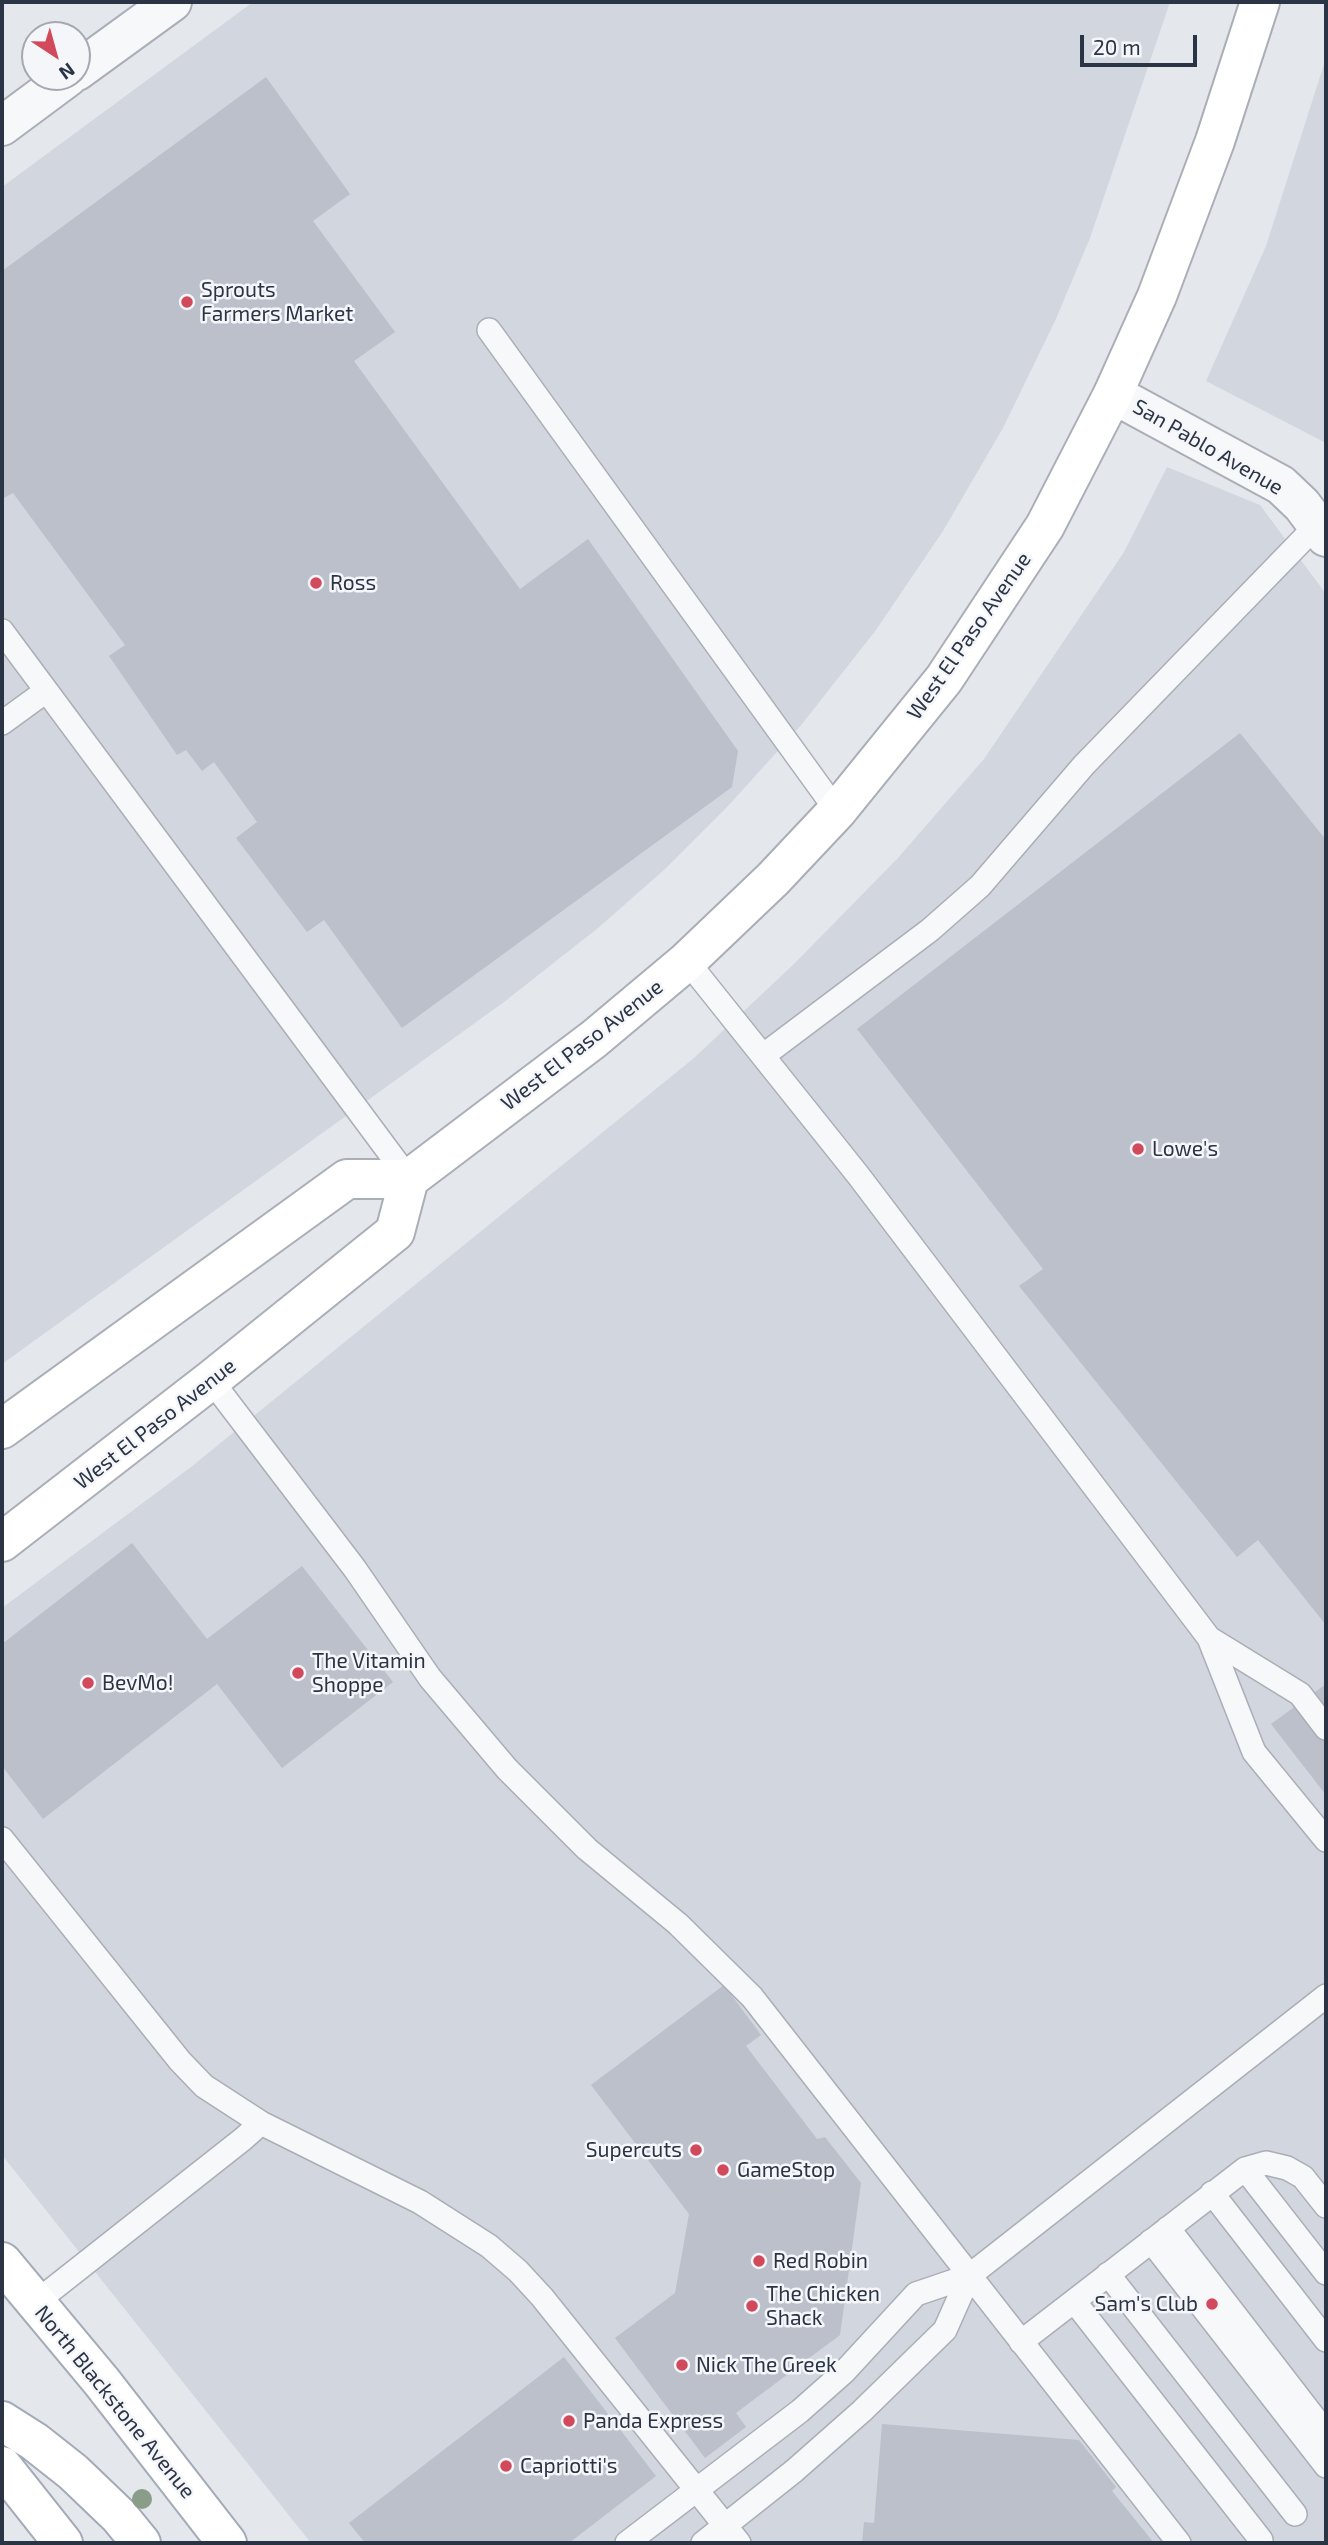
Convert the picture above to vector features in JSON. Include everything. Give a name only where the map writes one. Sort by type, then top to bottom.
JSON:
[{"type":"street","points":[[91,61],[172,2]]},
{"type":"street","name":"West El Paso Avenue","points":[[2,1542],[211,1380],[395,1232],[409,1179],[594,1039],[687,961],[773,879],[837,811],[951,668],[1045,526],[1113,394],[1162,284],[1215,141],[1261,2]]},
{"type":"street","points":[[2,125],[49,91]]},
{"type":"street","name":"San Pablo Avenue","points":[[1113,394],[1281,485],[1302,505],[1322,531]]},
{"type":"street","points":[[2,1429],[347,1179],[409,1179]]},
{"type":"street","name":"North Blackstone Avenue","points":[[2,2262],[102,2382],[227,2543]]},
{"type":"street","points":[[2,2421],[35,2442],[73,2472],[119,2516],[141,2543]]},
{"type":"street","points":[[2,2466],[63,2543]]},
{"type":"lane","points":[[489,330],[837,811]]},
{"type":"lane","points":[[764,1055],[930,930],[980,886],[1084,765],[1322,531]]},
{"type":"lane","points":[[2,631],[409,1179]]},
{"type":"lane","points":[[2,723],[46,691]]},
{"type":"lane","points":[[687,961],[764,1055],[930,1269],[1209,1638],[1254,1752],[1326,1840]]},
{"type":"lane","points":[[211,1380],[355,1569],[430,1678],[507,1769],[587,1849],[678,1924],[752,1997],[1179,2543]]},
{"type":"lane","points":[[1209,1638],[1300,1694],[1326,1728]]},
{"type":"lane","points":[[2,1839],[180,2061],[204,2086],[261,2123],[420,2202],[489,2246],[518,2271],[542,2297],[732,2535]]},
{"type":"lane","points":[[627,2543],[800,2411],[844,2372],[916,2294],[969,2276],[1326,1996]]},
{"type":"lane","points":[[35,2303],[261,2123]]},
{"type":"lane","points":[[1021,2342],[1245,2169],[1266,2163],[1287,2168],[1303,2177],[1326,2206]]},
{"type":"lane","points":[[1245,2169],[1326,2273]]},
{"type":"lane","points":[[1212,2193],[1326,2340]]},
{"type":"lane","points":[[1159,2234],[1326,2433]]},
{"type":"lane","points":[[1159,2234],[1326,2466]]},
{"type":"lane","points":[[1108,2274],[1295,2514]]},
{"type":"lane","points":[[703,2543],[732,2535],[794,2471],[862,2411],[945,2330],[969,2276]]},
{"type":"lane","points":[[1074,2301],[1261,2540]]},
{"type":"shaded area","points":[[253,2],[1170,2],[1090,238],[1055,321],[1003,428],[943,531],[876,630],[802,724],[729,805],[665,869],[598,928],[504,1002],[2,1364],[2,187]]},
{"type":"shaded area","points":[[1326,58],[1326,443],[1206,381],[1266,246]]},
{"type":"shaded area","points":[[1167,467],[1260,505],[1326,594],[1326,2543],[311,2543],[2,2155],[2,1608],[191,1467],[694,1058],[795,963],[897,859],[984,759],[1124,552]]},
{"type":"building","points":[[266,77],[350,194],[313,221],[395,332],[354,361],[520,589],[588,539],[738,751],[732,787],[402,1028],[324,920],[307,932],[236,838],[257,822],[214,762],[202,771],[186,750],[177,755],[109,656],[125,645],[13,493],[2,499],[2,271]]},
{"type":"building","name":"Lowe's","points":[[1240,733],[1326,840],[1326,1625],[1258,1540],[1237,1557],[1019,1286],[1043,1269],[857,1029]]},
{"type":"building","points":[[132,1543],[207,1639],[302,1566],[393,1682],[282,1768],[217,1684],[43,1819],[2,1766],[2,1644]]},
{"type":"building","points":[[1326,1684],[1326,1795],[1271,1724]]},
{"type":"building","points":[[724,1985],[761,2035],[746,2046],[817,2139],[825,2137],[861,2183],[840,2335],[736,2413],[746,2427],[705,2458],[615,2338],[675,2293],[689,2214],[591,2085]]},
{"type":"building","points":[[564,2357],[656,2476],[569,2543],[365,2543],[349,2523]]},
{"type":"building","points":[[882,2424],[1079,2440],[1116,2487],[1112,2491],[1154,2543],[862,2543],[864,2522],[874,2523]]},
{"type":"place","name":"Sprouts Farmers Market","points":[[187,302]]},
{"type":"place","name":"Ross","points":[[316,583]]},
{"type":"place","name":"Lowe's","points":[[1138,1149]]},
{"type":"place","name":"The Vitamin Shoppe","points":[[298,1673]]},
{"type":"place","name":"BevMo!","points":[[88,1683]]},
{"type":"place","name":"Supercuts","points":[[696,2150]]},
{"type":"place","name":"GameStop","points":[[723,2170]]},
{"type":"place","name":"Red Robin","points":[[759,2261]]},
{"type":"place","name":"Sam's Club","points":[[1212,2304]]},
{"type":"place","name":"The Chicken Shack","points":[[752,2306]]},
{"type":"place","name":"Nick The Greek","points":[[682,2365]]},
{"type":"place","name":"Panda Express","points":[[569,2421]]},
{"type":"place","name":"Capriotti's","points":[[506,2466]]}]
